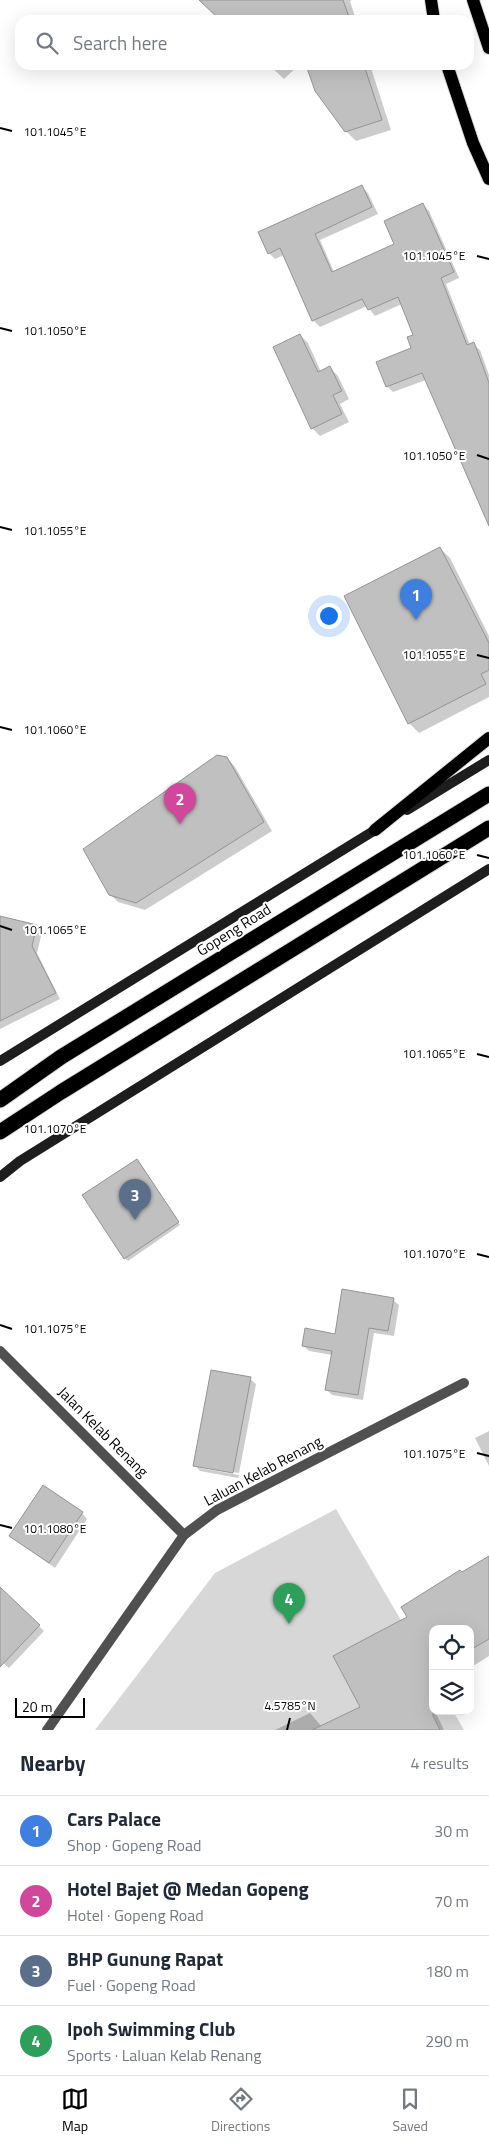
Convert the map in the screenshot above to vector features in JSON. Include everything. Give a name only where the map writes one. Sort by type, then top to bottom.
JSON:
[{"type":"highway","name":"Gopeng Road","points":[[0,1100],[61,1057],[489,794]]},
{"type":"highway","points":[[0,1132],[119,1056],[489,828]]},
{"type":"main road","points":[[430,0],[433,15]]},
{"type":"main road","points":[[474,0],[489,48]]},
{"type":"main road","points":[[449,70],[473,144],[489,179]]},
{"type":"main road","points":[[375,830],[489,738]]},
{"type":"street","points":[[0,1061],[489,760]]},
{"type":"street","points":[[0,1177],[29,1156],[489,868]]},
{"type":"street","name":"Jalan Kelab Renang","points":[[0,1351],[184,1535]]},
{"type":"street","name":"Laluan Kelab Renang","points":[[47,1730],[184,1535],[217,1510],[464,1383]]},
{"type":"shaded area","points":[[336,1509],[429,1668],[429,1715],[455,1715],[464,1730],[95,1730],[215,1573]]},
{"type":"building","points":[[199,0],[343,0],[348,15],[215,15]]},
{"type":"building","points":[[308,70],[366,70],[382,120],[345,132],[315,91]]},
{"type":"building","points":[[362,185],[372,207],[315,234],[332,272],[394,244],[384,221],[423,203],[454,272],[441,278],[467,345],[474,342],[489,383],[489,526],[422,373],[386,387],[376,362],[411,348],[407,337],[413,335],[398,297],[368,310],[362,299],[312,321],[280,248],[268,254],[258,232]]},
{"type":"building","points":[[300,334],[318,372],[330,366],[342,391],[333,395],[342,414],[311,429],[273,347]]},
{"type":"building","points":[[440,547],[489,643],[489,670],[481,674],[486,684],[408,724],[344,596]]},
{"type":"building","points":[[217,755],[227,757],[264,822],[136,903],[109,895],[83,849]]},
{"type":"building","points":[[0,916],[37,925],[32,946],[56,993],[0,1021]]},
{"type":"building","points":[[137,1159],[179,1222],[124,1259],[82,1195]]},
{"type":"building","points":[[342,1289],[394,1298],[388,1331],[369,1328],[358,1395],[325,1390],[332,1351],[302,1346],[305,1328],[335,1334]]},
{"type":"building","points":[[211,1370],[251,1377],[233,1473],[193,1466]]},
{"type":"building","points":[[43,1485],[83,1512],[49,1563],[9,1536]]},
{"type":"building","points":[[489,1556],[489,1639],[474,1648],[474,1625],[429,1625],[429,1715],[433,1715],[440,1730],[312,1730],[360,1707],[333,1656],[407,1617],[401,1607],[460,1570],[462,1572]]},
{"type":"building","points":[[0,1587],[40,1625],[0,1667]]},
{"type":"place","name":"Cars Palace","points":[[416,620]]},
{"type":"place","name":"Hotel Bajet @ Medan Gopeng","points":[[180,824]]},
{"type":"place","name":"BHP Gunung Rapat","points":[[135,1220]]},
{"type":"place","name":"Ipoh Swimming Club","points":[[289,1624]]}]
